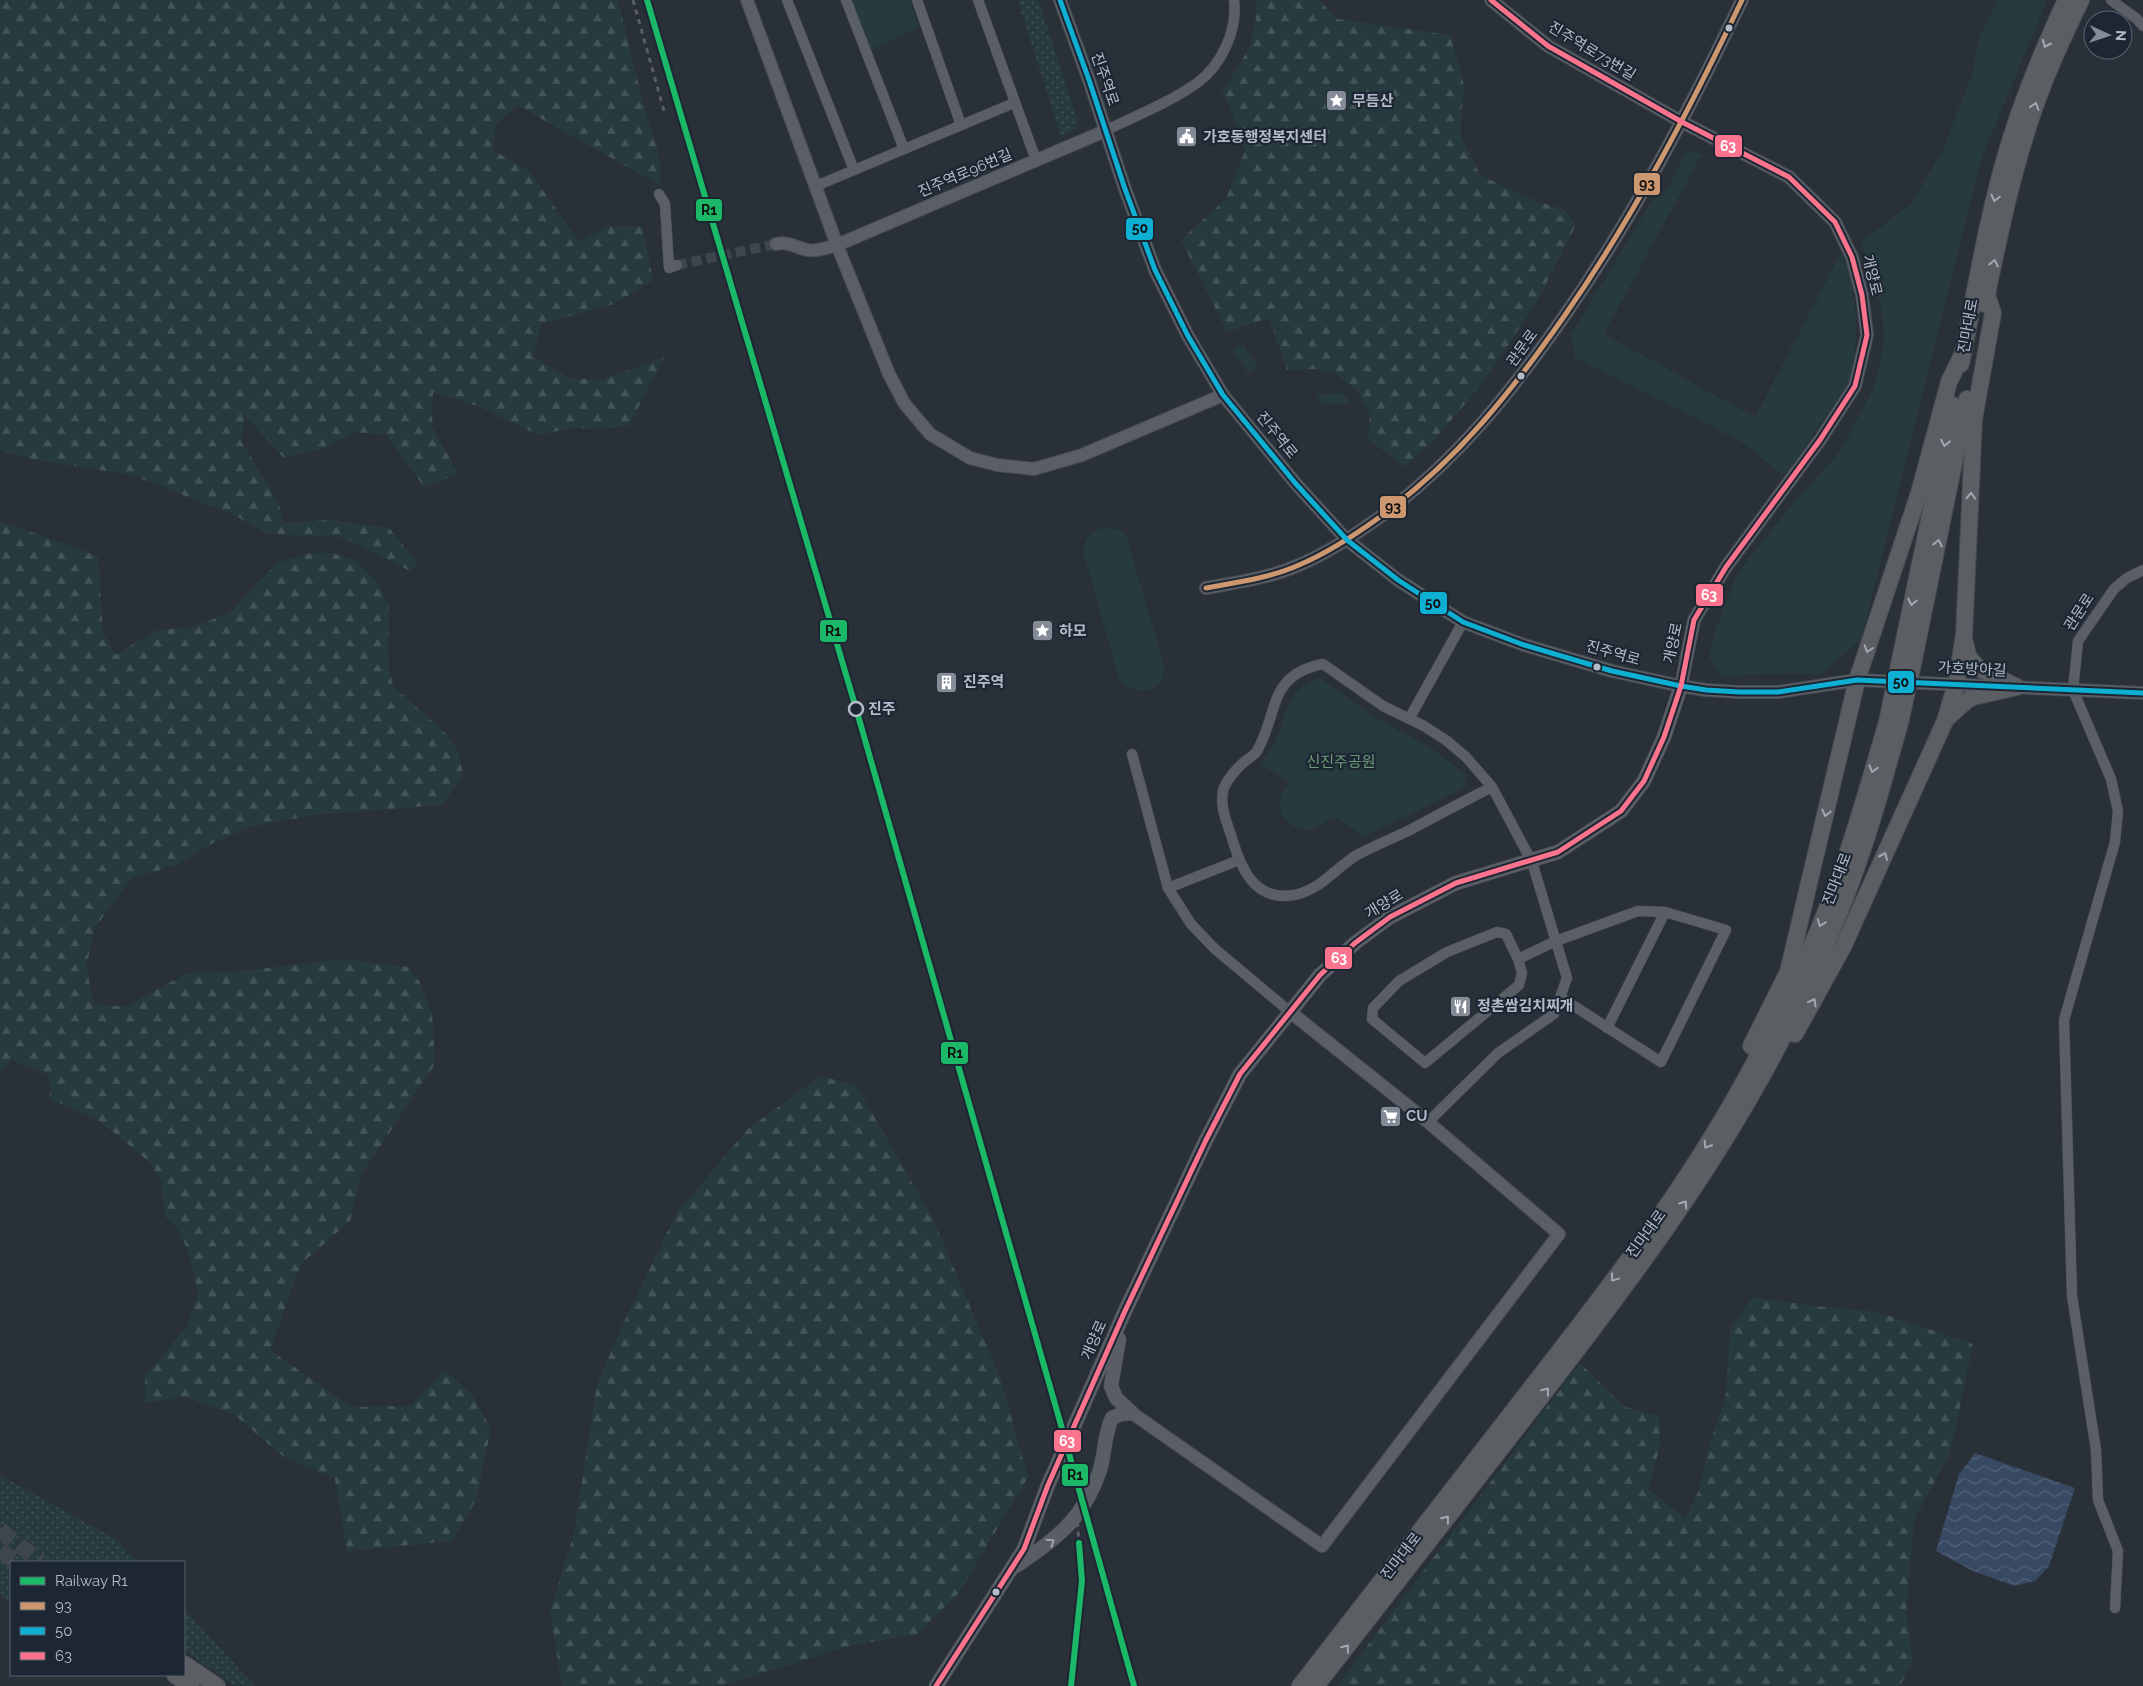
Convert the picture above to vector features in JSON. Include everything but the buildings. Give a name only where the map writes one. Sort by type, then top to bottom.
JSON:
[{"type":"highway","name":"진마대로","points":[[1907,660],[1991,211],[2011,139],[2044,49],[2066,0]]},
{"type":"highway","name":"진마대로","points":[[1907,660],[2004,214],[2023,143],[2056,54],[2081,0]]},
{"type":"highway","points":[[1756,1085],[1778,1064],[1843,947],[1945,720],[1956,684],[1964,635],[1974,419],[1993,313],[1987,295]]},
{"type":"highway","points":[[1718,1126],[1720,1105],[1788,972],[1857,680],[1919,493],[1949,382],[1963,353]]},
{"type":"highway","points":[[1964,635],[1971,662],[1978,668],[2017,687]]},
{"type":"highway","points":[[1893,722],[1907,660]]},
{"type":"highway","points":[[1945,720],[1966,701],[1974,697],[2017,687]]},
{"type":"highway","name":"진마대로","points":[[1316,1686],[1571,1359],[1659,1241],[1695,1188],[1785,1032],[1829,938],[1859,860],[1893,722]]},
{"type":"highway","name":"진마대로","points":[[1300,1686],[1572,1335],[1669,1203],[1718,1126],[1773,1027],[1817,932],[1847,855],[1893,722]]},
{"type":"highway","points":[[185,1665],[217,1686]]},
{"type":"highway","points":[[176,1676],[191,1686]]},
{"type":"main road","name":"개양로","points":[[936,1686],[1024,1550],[1048,1485],[1125,1311],[1206,1140],[1240,1074],[1320,975],[1355,943],[1390,917],[1456,884],[1500,868],[1532,862],[1558,852],[1573,844],[1620,811],[1644,781],[1664,737],[1681,686]]},
{"type":"main road","points":[[1011,1570],[1059,1536],[1081,1510],[1100,1470],[1111,1386],[1125,1311]]},
{"type":"main road","points":[[1111,1386],[1116,1398],[1132,1413]]},
{"type":"main road","points":[[1106,1431],[1112,1418],[1132,1413]]},
{"type":"street","points":[[747,0],[837,245],[889,374],[904,404],[930,434],[970,458],[996,465],[1034,470],[1082,455],[1223,396]]},
{"type":"street","points":[[787,0],[854,170]]},
{"type":"street","points":[[846,0],[904,149]]},
{"type":"street","points":[[917,0],[961,125]]},
{"type":"street","points":[[978,0],[1014,104],[1036,160]]},
{"type":"street","name":"진주역로","points":[[1060,0],[1155,270],[1188,336],[1223,396],[1296,484],[1347,540],[1398,580],[1463,622],[1524,645],[1612,671],[1681,686]]},
{"type":"street","points":[[1105,131],[1177,96],[1198,82],[1214,65],[1233,29],[1234,0]]},
{"type":"street","name":"진주역로73번길","points":[[1491,0],[1548,46],[1682,122]]},
{"type":"street","name":"관문로","points":[[1206,588],[1274,574],[1307,562],[1347,540],[1412,492],[1463,445],[1500,404],[1581,292],[1622,227],[1682,122],[1742,0]]},
{"type":"street","points":[[2111,0],[2137,19],[2143,26]]},
{"type":"street","points":[[816,186],[1014,104]]},
{"type":"street","name":"개양로","points":[[1681,686],[1694,620],[1726,567],[1820,440],[1855,386],[1867,335],[1862,295],[1852,257],[1835,222],[1789,177],[1682,122]]},
{"type":"street","name":"진주역로96번길","points":[[776,244],[790,244],[807,250],[837,245],[1105,131]]},
{"type":"street","points":[[659,194],[665,204],[669,268],[677,265]]},
{"type":"street","name":"관문로","points":[[2073,690],[2078,641],[2114,589],[2127,578],[2143,570]]},
{"type":"street","points":[[1410,719],[1463,622]]},
{"type":"street","points":[[1428,1122],[1498,1053],[1554,1014],[1567,978],[1532,862],[1492,787],[1466,758],[1447,741],[1410,719],[1383,706],[1323,664],[1297,674],[1288,681],[1277,695],[1268,724],[1256,752],[1241,764],[1224,788],[1221,805],[1239,860],[1254,884],[1267,893],[1282,895],[1302,893],[1323,883],[1355,856],[1492,787]]},
{"type":"street","name":"가호방아길","points":[[1681,686],[1759,693],[1857,680],[2143,693]]},
{"type":"street","points":[[2073,690],[2112,779],[2118,811],[2116,842],[2064,1020],[2072,1296],[2096,1450],[2098,1500],[2118,1550],[2115,1608]]},
{"type":"street","points":[[1132,754],[1168,888],[1191,924],[1215,949],[1289,1012],[1428,1122],[1559,1234],[1322,1546],[1132,1413]]},
{"type":"street","points":[[1168,888],[1239,860]]},
{"type":"street","points":[[1518,959],[1556,941],[1638,911],[1665,912],[1726,930],[1662,1062],[1560,997]]},
{"type":"street","points":[[1607,1028],[1665,912]]},
{"type":"street","points":[[1497,932],[1506,934],[1518,959],[1522,973],[1519,985],[1425,1063],[1372,1019],[1373,1008],[1400,982],[1455,948],[1497,932]]},
{"type":"green space","points":[[0,0],[618,0],[645,110],[659,155],[661,186],[517,105],[496,125],[493,150],[530,172],[579,241],[610,226],[642,226],[653,280],[614,304],[541,324],[533,357],[571,379],[604,379],[665,357],[629,425],[601,429],[572,428],[538,435],[477,406],[433,392],[432,426],[458,474],[424,487],[386,435],[356,432],[323,449],[284,458],[245,416],[241,441],[278,502],[284,523],[328,520],[389,528],[418,563],[410,571],[342,537],[267,534],[234,515],[132,475],[42,461],[0,451]]},
{"type":"green space","points":[[851,0],[910,0],[919,28],[871,49]]},
{"type":"green space","points":[[1036,0],[1039,2],[1078,122],[1076,129],[1061,136],[1018,2]]},
{"type":"green space","points":[[1256,0],[1319,0],[1337,19],[1450,35],[1464,85],[1460,135],[1480,175],[1534,200],[1565,210],[1576,225],[1539,298],[1483,383],[1435,439],[1404,467],[1368,439],[1370,414],[1358,392],[1337,374],[1315,369],[1287,370],[1269,318],[1227,332],[1181,240],[1226,199],[1245,151],[1231,110],[1222,93],[1249,48],[1256,18]]},
{"type":"green space","points":[[1998,0],[2047,0],[1980,162],[1861,639],[1821,675],[1794,673],[1722,676],[1709,658],[1717,626],[1737,574],[1790,507],[1842,449],[1874,387],[1885,338],[1878,290],[1861,242],[1913,202],[1944,147],[1972,74],[1980,36]]},
{"type":"green space","points":[[1688,152],[1702,154],[1604,334],[1755,417],[1841,253],[1852,280],[1856,318],[1855,355],[1850,381],[1788,472],[1782,475],[1742,442],[1575,358],[1571,335],[1653,199],[1668,188],[1684,156]]},
{"type":"green space","points":[[1243,344],[1258,367],[1248,373],[1233,350]]},
{"type":"green space","points":[[1343,393],[1351,403],[1323,405],[1315,394]]},
{"type":"green space","points":[[0,521],[98,556],[103,632],[116,655],[154,631],[195,626],[229,613],[277,563],[310,553],[332,553],[355,560],[379,584],[389,606],[388,664],[393,686],[446,734],[458,751],[463,774],[443,805],[319,814],[250,827],[211,844],[177,865],[132,878],[96,926],[86,966],[94,1004],[124,1007],[188,973],[232,972],[344,959],[408,967],[419,981],[432,1013],[435,1064],[361,1175],[350,1221],[301,1264],[270,1350],[351,1407],[410,1406],[445,1370],[473,1396],[491,1429],[476,1500],[452,1541],[347,1551],[335,1479],[283,1456],[233,1414],[185,1397],[145,1403],[145,1376],[187,1326],[198,1294],[189,1253],[177,1228],[165,1217],[161,1183],[152,1164],[98,1120],[50,1099],[49,1075],[12,1060],[0,1072]]},
{"type":"green space","points":[[1106,527],[1120,530],[1126,535],[1165,668],[1162,680],[1157,686],[1145,691],[1139,691],[1127,686],[1118,676],[1083,550],[1090,535]]},
{"type":"green space","name":"신진주공원","points":[[1319,678],[1381,721],[1430,747],[1466,775],[1464,788],[1364,837],[1335,817],[1308,831],[1291,825],[1283,817],[1279,805],[1289,782],[1260,764],[1276,741],[1289,704],[1294,696],[1308,683]]},
{"type":"green space","points":[[820,1076],[856,1085],[933,1219],[1000,1377],[1028,1477],[959,1593],[917,1634],[849,1646],[722,1686],[562,1686],[550,1612],[574,1533],[597,1384],[629,1311],[677,1212],[748,1129]]},
{"type":"green space","points":[[1752,1297],[1878,1312],[1973,1344],[1950,1454],[1914,1520],[1906,1612],[1913,1661],[1900,1686],[1337,1686],[1580,1363],[1625,1407],[1659,1416],[1660,1447],[1648,1489],[1685,1518],[1699,1490],[1708,1449],[1726,1395],[1730,1329]]},
{"type":"green space","points":[[0,1475],[115,1539],[137,1561],[10,1561],[10,1602],[0,1594]]},
{"type":"green space","points":[[185,1610],[255,1686],[235,1686],[185,1652]]},
{"type":"water","points":[[1975,1453],[2075,1488],[2049,1566],[2035,1581],[2014,1586],[1973,1571],[1936,1551],[1959,1474]]},
{"type":"tunnel","points":[[677,265],[776,244]]},
{"type":"tunnel","points":[[0,1530],[39,1561]]},
{"type":"tunnel","points":[[0,1550],[15,1561]]},
{"type":"railway","points":[[633,0],[664,111]]},
{"type":"railway","points":[[1071,1686],[1082,1581],[1076,1505]]},
{"type":"rail line","name":"R1","points":[[647,0],[855,705],[1134,1686]]},
{"type":"rail line","name":"R1","points":[[1071,1686],[1082,1581],[1079,1543]]},
{"type":"transit line","name":"50","points":[[1060,0],[1155,270],[1188,336],[1223,395],[1296,484],[1347,540],[1398,580],[1463,622],[1524,645],[1612,671],[1706,690],[1778,692],[1857,680],[2143,693]]},
{"type":"transit line","name":"63","points":[[936,1686],[1024,1549],[1048,1485],[1125,1311],[1206,1140],[1240,1074],[1320,975],[1355,943],[1390,917],[1456,883],[1558,852],[1621,811],[1644,781],[1664,737],[1681,686],[1694,620],[1726,567],[1820,440],[1855,386],[1867,335],[1862,295],[1852,257],[1835,222],[1789,177],[1682,122],[1548,46],[1491,0]]},
{"type":"transit line","name":"93","points":[[1206,588],[1277,573],[1310,560],[1343,542],[1384,514],[1411,492],[1436,470],[1483,422],[1525,370],[1565,315],[1638,201],[1702,81],[1742,0]]},
{"type":"place","name":"무듬산","points":[[1336,101]]},
{"type":"place","name":"가호동행정복지센터","points":[[1187,137]]},
{"type":"place","name":"하모","points":[[1043,631]]},
{"type":"place","name":"진주역","points":[[947,682]]},
{"type":"place","name":"진주","points":[[856,709]]},
{"type":"place","name":"정촌쌈김치찌개","points":[[1461,1006]]},
{"type":"place","name":"CU","points":[[1390,1116]]}]
